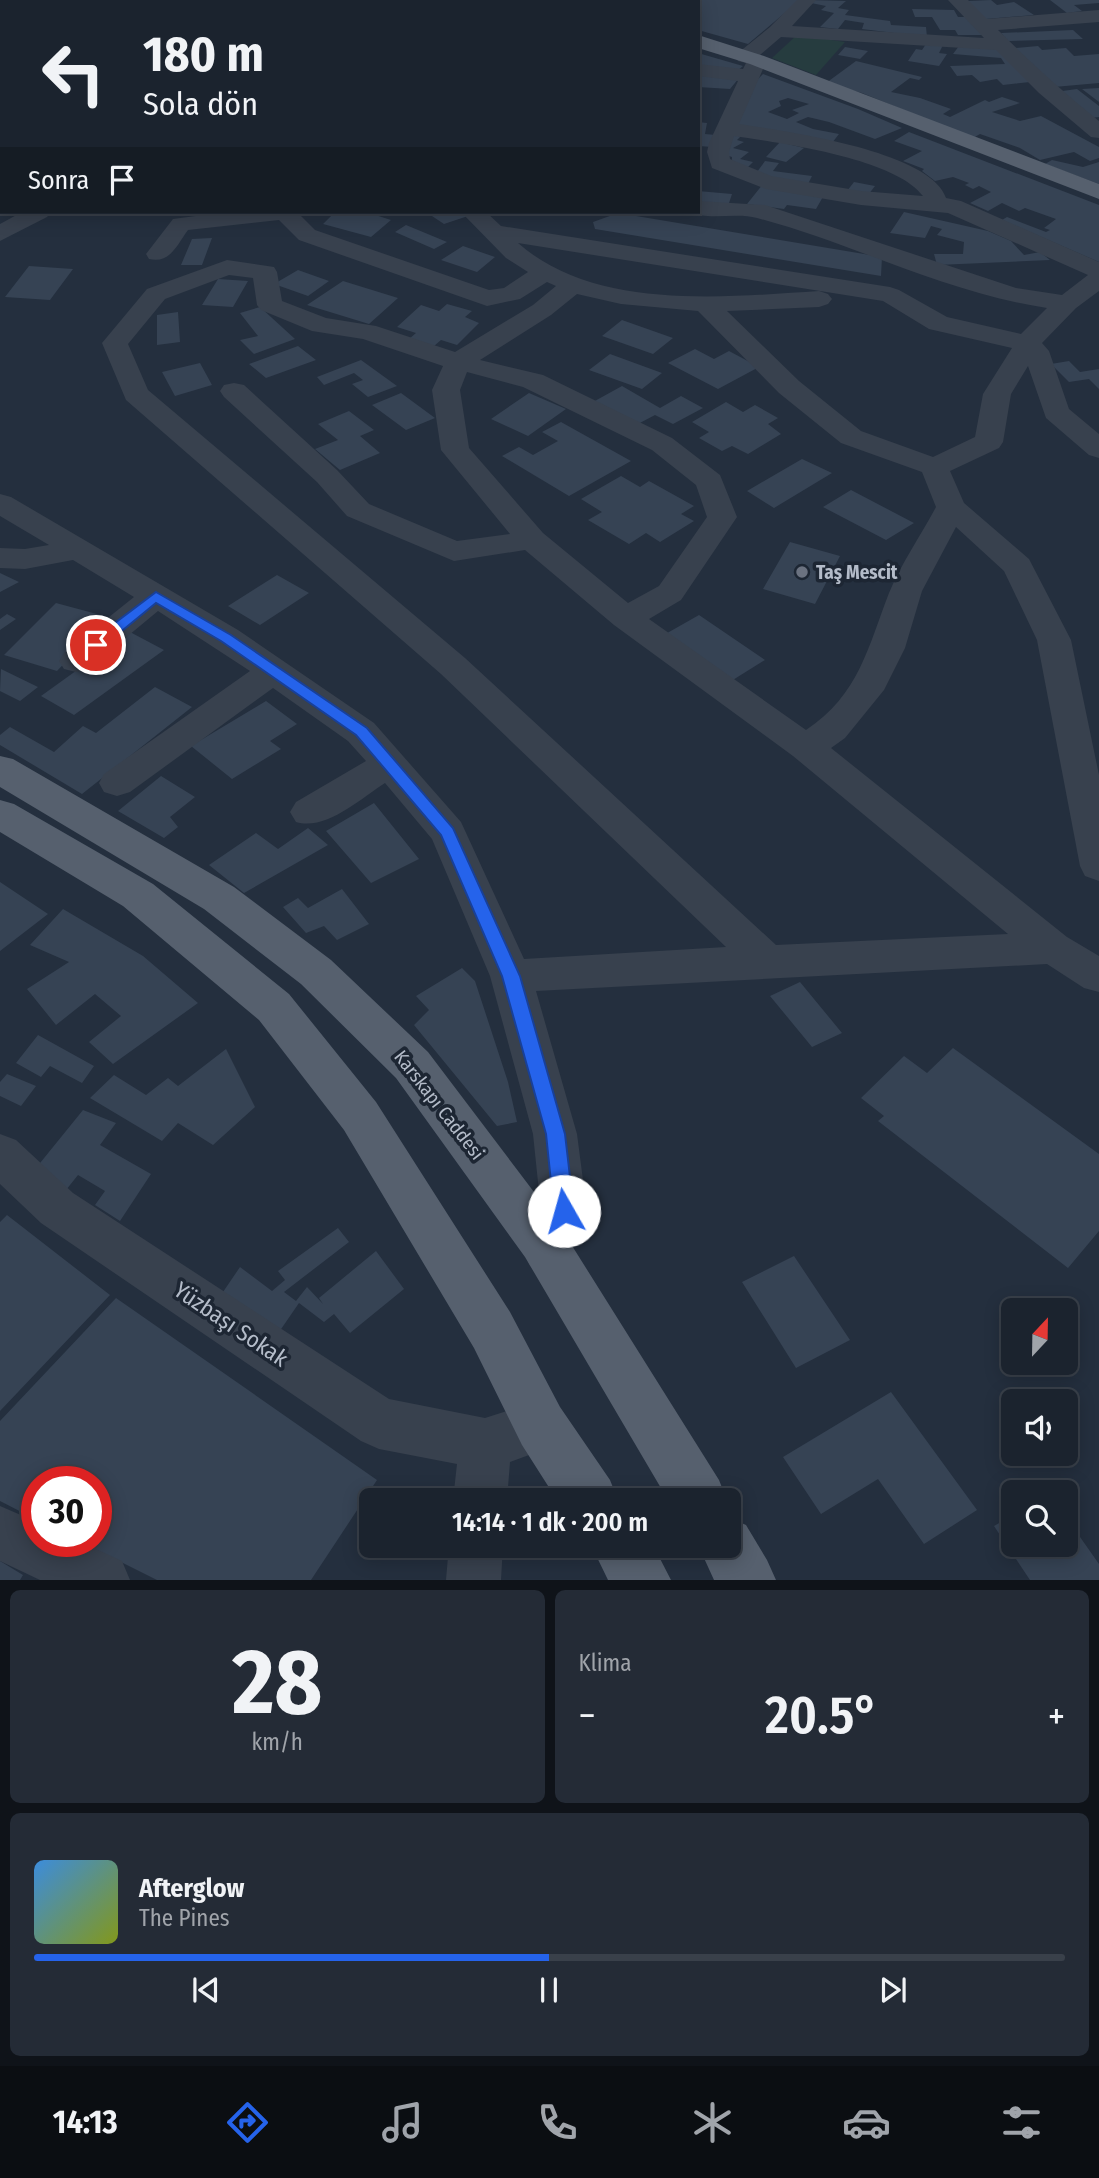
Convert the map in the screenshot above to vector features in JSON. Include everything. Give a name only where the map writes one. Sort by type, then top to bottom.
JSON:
[{"type":"main road","points":[[700,42],[750,65],[1099,192]]},
{"type":"main road","name":"Karskapı Caddesi","points":[[0,769],[219,898],[316,972],[412,1065],[547,1250],[692,1488]]},
{"type":"main road","points":[[0,814],[138,895],[274,1007],[360,1116],[492,1330],[541,1426],[582,1488]]},
{"type":"main road","points":[[628,1558],[642,1580]]},
{"type":"main road","points":[[734,1558],[747,1580]]},
{"type":"street","points":[[707,306],[789,387],[851,436],[934,467],[989,442],[997,394],[1036,332],[1069,301],[1098,279],[953,206],[861,198],[766,182],[720,163],[708,151],[727,128],[750,65],[777,31],[807,0]]},
{"type":"street","points":[[957,0],[1005,45],[1046,89],[1099,132]]},
{"type":"street","points":[[984,25],[1099,16]]},
{"type":"street","points":[[777,31],[1005,45]]},
{"type":"street","points":[[700,70],[750,65]]},
{"type":"street","points":[[727,128],[822,144],[875,159],[918,178],[933,191],[935,204]]},
{"type":"street","points":[[724,189],[740,170]]},
{"type":"street","points":[[700,208],[757,209],[1013,295],[1069,301],[1099,310]]},
{"type":"street","points":[[0,234],[35,214]]},
{"type":"street","points":[[158,254],[181,224],[266,214]]},
{"type":"street","points":[[286,214],[307,235],[487,298],[511,294],[546,272]]},
{"type":"street","points":[[475,214],[516,253],[546,272],[596,293],[707,306],[890,295]]},
{"type":"street","points":[[227,267],[230,218]]},
{"type":"street","points":[[493,232],[890,295],[938,323],[1028,344],[1036,351],[1056,412],[1099,449]]},
{"type":"street","points":[[626,618],[670,593],[722,517],[710,481],[662,444],[533,381],[458,362],[367,332],[321,325],[270,306],[265,272],[227,267],[156,294],[115,343],[136,394],[453,666],[767,961]]},
{"type":"street","points":[[573,284],[542,310],[458,362],[446,390],[455,450],[532,540],[626,618],[806,747],[1053,948],[1099,976]]},
{"type":"street","points":[[234,391],[327,476],[358,510],[454,551],[532,540]]},
{"type":"street","points":[[934,467],[951,506],[1018,566],[1054,640],[1099,866]]},
{"type":"street","points":[[0,503],[226,638],[361,732],[448,832],[511,976],[555,1134],[564,1211],[547,1250]]},
{"type":"street","points":[[806,747],[833,729],[867,690],[888,648],[906,591],[951,506]]},
{"type":"street","points":[[0,558],[25,559],[77,550]]},
{"type":"street","points":[[76,661],[156,596]]},
{"type":"street","points":[[117,783],[273,671]]},
{"type":"street","points":[[309,812],[389,764]]},
{"type":"street","points":[[511,976],[1053,948]]},
{"type":"street","name":"Yüzbaşı Sokak","points":[[0,1154],[57,1208],[379,1423],[485,1444]]},
{"type":"street","points":[[481,1488],[485,1444],[541,1426]]},
{"type":"street","points":[[0,1533],[103,1580]]},
{"type":"street","points":[[472,1580],[475,1558]]},
{"type":"green space","points":[[797,35],[845,42],[816,75],[772,58]]},
{"type":"building","points":[[700,0],[800,0],[748,44],[700,31]]},
{"type":"building","points":[[991,0],[997,5],[1014,2],[1034,15],[986,19],[968,1]]},
{"type":"building","points":[[1050,0],[1099,0],[1099,3],[1074,5],[1082,11],[1067,13]]},
{"type":"building","points":[[846,1],[838,8],[849,10],[845,15],[890,21],[891,25],[926,27],[927,37],[862,29],[864,23],[845,20],[838,29],[820,27],[834,13],[821,10],[826,6],[806,2]]},
{"type":"building","points":[[912,9],[954,10],[958,17],[971,17],[986,35],[958,35],[955,30],[940,30],[932,17],[915,17]]},
{"type":"building","points":[[1073,30],[1083,39],[1008,41],[1001,33]]},
{"type":"building","points":[[926,44],[943,45],[939,53],[947,54],[939,66],[908,61],[916,49],[922,50]]},
{"type":"building","points":[[959,46],[1000,48],[1030,82],[1003,85],[997,79],[980,82],[972,75],[957,76],[950,66],[1005,64],[1001,58],[953,54]]},
{"type":"building","points":[[1038,46],[1042,50],[1066,48],[1074,56],[1099,54],[1099,83],[1054,87],[1015,48]]},
{"type":"building","points":[[845,47],[868,51],[860,59],[838,55]]},
{"type":"building","points":[[700,54],[743,66],[736,72],[700,68]]},
{"type":"building","points":[[856,61],[922,77],[919,80],[910,78],[891,92],[920,98],[951,109],[943,114],[950,117],[985,100],[989,102],[1002,97],[1020,103],[992,112],[1020,121],[1041,116],[1099,147],[1099,158],[1090,161],[1074,152],[1040,160],[1020,148],[980,134],[973,138],[862,93],[826,83]]},
{"type":"building","points":[[700,73],[739,78],[730,89],[700,87]]},
{"type":"building","points":[[763,74],[902,128],[875,139],[808,117],[796,122],[813,129],[839,134],[832,143],[733,126],[753,84]],"holes":[[[788,98],[809,104],[792,110],[799,113],[787,119],[768,112],[781,106],[779,101]]]},
{"type":"building","points":[[1099,88],[1099,102],[1082,89]]},
{"type":"building","points":[[1077,89],[1099,106],[1099,117],[1091,118],[1055,92]]},
{"type":"building","points":[[700,122],[707,123],[705,134],[716,135],[713,147],[700,146]]},
{"type":"building","points":[[909,132],[1099,205],[1099,262],[1002,220],[1007,217],[1046,232],[1050,230],[1044,228],[1056,219],[1025,208],[1019,211],[1002,203],[988,211],[970,203],[991,192],[979,186],[973,189],[965,185],[969,183],[953,177],[935,181],[922,171],[924,169],[903,161],[922,151],[894,141]]},
{"type":"building","points":[[731,133],[743,134],[737,140],[744,142],[733,148],[749,152],[740,159],[753,162],[747,168],[732,164],[732,157],[723,154]]},
{"type":"building","points":[[780,142],[804,148],[786,162],[766,157]]},
{"type":"building","points":[[1052,160],[1083,167],[1099,162],[1099,184],[1045,164]]},
{"type":"building","points":[[765,161],[779,163],[773,171],[812,176],[808,184],[769,177],[757,172]]},
{"type":"building","points":[[854,182],[875,186],[868,195],[847,191]]},
{"type":"building","points":[[763,184],[824,195],[816,209],[787,205],[784,209],[747,204]]},
{"type":"building","points":[[700,191],[732,194],[728,206],[700,203]]},
{"type":"building","points":[[904,212],[988,231],[1011,241],[1024,255],[1040,252],[1050,260],[937,265],[934,254],[963,254],[964,242],[937,235],[942,229],[931,226],[925,238],[890,233]]},
{"type":"building","points":[[333,214],[372,214],[391,220],[371,237],[323,224]]},
{"type":"building","points":[[429,214],[468,216],[444,224]]},
{"type":"building","points":[[615,214],[624,214],[882,257],[881,276],[595,229],[593,222]]},
{"type":"building","points":[[406,225],[447,242],[434,249],[395,232]]},
{"type":"building","points":[[212,238],[202,265],[181,265],[192,239]]},
{"type":"building","points":[[463,246],[495,257],[477,272],[441,260]]},
{"type":"building","points":[[29,266],[73,269],[50,300],[5,297]]},
{"type":"building","points":[[298,270],[329,281],[308,296],[274,284]]},
{"type":"building","points":[[218,279],[248,281],[233,307],[202,305]]},
{"type":"building","points":[[343,281],[398,298],[369,324],[307,305]]},
{"type":"building","points":[[447,304],[472,311],[465,317],[479,323],[457,345],[441,340],[434,346],[409,339],[416,333],[397,327],[421,305],[439,311]]},
{"type":"building","points":[[260,307],[295,339],[254,354],[240,340],[258,336],[240,313]]},
{"type":"building","points":[[178,312],[180,342],[157,345],[157,315]]},
{"type":"building","points":[[622,320],[673,338],[653,354],[602,336]]},
{"type":"building","points":[[298,346],[316,360],[266,378],[249,364]]},
{"type":"building","points":[[695,349],[714,359],[729,351],[759,367],[718,389],[668,363]]},
{"type":"building","points":[[610,354],[662,373],[642,389],[589,370]]},
{"type":"building","points":[[361,360],[397,386],[368,397],[352,384],[363,380],[354,373],[324,385],[317,377]]},
{"type":"building","points":[[1069,361],[1080,372],[1099,369],[1099,389],[1089,379],[1069,382],[1051,364]]},
{"type":"building","points":[[200,363],[212,385],[175,396],[162,372]]},
{"type":"building","points":[[622,386],[660,408],[681,396],[703,408],[673,424],[655,415],[636,425],[593,402]]},
{"type":"building","points":[[401,393],[435,418],[406,430],[372,405]]},
{"type":"building","points":[[529,393],[566,409],[528,436],[491,419]]},
{"type":"building","points":[[726,402],[743,412],[755,405],[778,418],[768,424],[781,434],[748,454],[732,446],[722,451],[699,438],[709,432],[692,422]]},
{"type":"building","points":[[349,411],[374,430],[360,436],[380,453],[340,470],[315,449],[338,440],[318,424]]},
{"type":"building","points":[[561,422],[631,461],[569,496],[502,456],[519,447],[533,455],[558,441],[542,432]]},
{"type":"building","points":[[802,459],[832,473],[774,508],[747,491]]},
{"type":"building","points":[[621,476],[640,487],[649,481],[694,506],[681,514],[694,521],[660,542],[646,533],[629,544],[588,520],[602,512],[581,499]]},
{"type":"building","points":[[851,490],[914,523],[886,540],[823,507]]},
{"type":"building","name":"Taş Mescit","points":[[790,542],[840,556],[815,604],[763,589]]},
{"type":"building","points":[[0,573],[19,582],[0,592]]},
{"type":"building","points":[[277,575],[309,593],[260,625],[228,606]]},
{"type":"building","points":[[56,603],[108,617],[57,671],[4,655]]},
{"type":"building","points":[[7,614],[16,619],[0,630],[0,619]]},
{"type":"building","points":[[699,615],[765,660],[728,683],[662,636]]},
{"type":"building","points":[[130,632],[164,650],[74,715],[41,696]]},
{"type":"building","points":[[1,669],[38,687],[20,701],[0,691]]},
{"type":"building","points":[[155,687],[192,707],[82,794],[0,745],[0,735],[10,727],[54,752],[83,726],[96,733]]},
{"type":"building","points":[[266,701],[297,724],[270,741],[281,749],[232,779],[191,746]]},
{"type":"building","points":[[161,776],[195,797],[170,817],[178,827],[164,838],[118,811]]},
{"type":"building","points":[[374,803],[419,859],[371,883],[326,831]]},
{"type":"building","points":[[308,828],[328,845],[244,893],[209,865],[256,833],[278,849]]},
{"type":"building","points":[[0,882],[48,914],[0,951]]},
{"type":"building","points":[[342,889],[369,924],[337,940],[324,926],[306,933],[283,907],[298,898],[308,908]]},
{"type":"building","points":[[63,909],[143,956],[198,1003],[113,1064],[89,1042],[121,1016],[95,994],[56,1025],[27,989],[69,962],[30,945]]},
{"type":"building","points":[[462,968],[475,981],[508,1082],[517,1122],[497,1126],[414,1025],[429,1010],[416,996]]},
{"type":"building","points":[[800,982],[842,1033],[812,1047],[770,996]]},
{"type":"building","points":[[38,1035],[94,1066],[82,1083],[50,1066],[41,1077],[16,1063]]},
{"type":"building","points":[[953,1048],[1099,1154],[1099,1231],[1068,1268],[878,1121],[884,1116],[861,1098],[904,1056],[927,1073]]},
{"type":"building","points":[[226,1049],[255,1107],[213,1145],[178,1123],[162,1141],[90,1098],[114,1075],[146,1095],[168,1078],[178,1086]]},
{"type":"building","points":[[7,1074],[36,1086],[21,1106],[0,1096],[0,1082]]},
{"type":"building","points":[[83,1110],[116,1123],[100,1145],[151,1174],[120,1221],[95,1205],[105,1191],[78,1175],[66,1190],[36,1168]]},
{"type":"building","points":[[7,1215],[110,1295],[0,1411],[0,1222]]},
{"type":"building","points":[[338,1228],[349,1242],[284,1292],[296,1301],[307,1287],[323,1304],[319,1298],[376,1251],[404,1289],[350,1333],[334,1314],[324,1322],[299,1303],[277,1335],[223,1292],[240,1267],[272,1291],[285,1280],[278,1271]]},
{"type":"building","points":[[794,1256],[850,1340],[796,1368],[742,1282]]},
{"type":"building","points":[[116,1298],[377,1480],[372,1488],[359,1488],[359,1507],[311,1580],[157,1580],[111,1557],[112,1466],[21,1466],[21,1512],[0,1501],[0,1421]]},
{"type":"building","points":[[891,1392],[977,1510],[924,1544],[878,1479],[821,1514],[783,1457]]},
{"type":"building","points":[[1001,1522],[1001,1536],[994,1526]]},
{"type":"building","points":[[1078,1534],[1099,1564],[1099,1580],[1030,1580],[1015,1557],[1078,1557]]},
{"type":"building","points":[[0,1561],[23,1575],[20,1580],[0,1580]]},
{"type":"place","name":"Taş Mescit","points":[[802,572]]},
{"type":"route","points":[[96,645],[156,596],[226,638],[361,732],[448,832],[511,976],[555,1134],[564,1211]]}]
